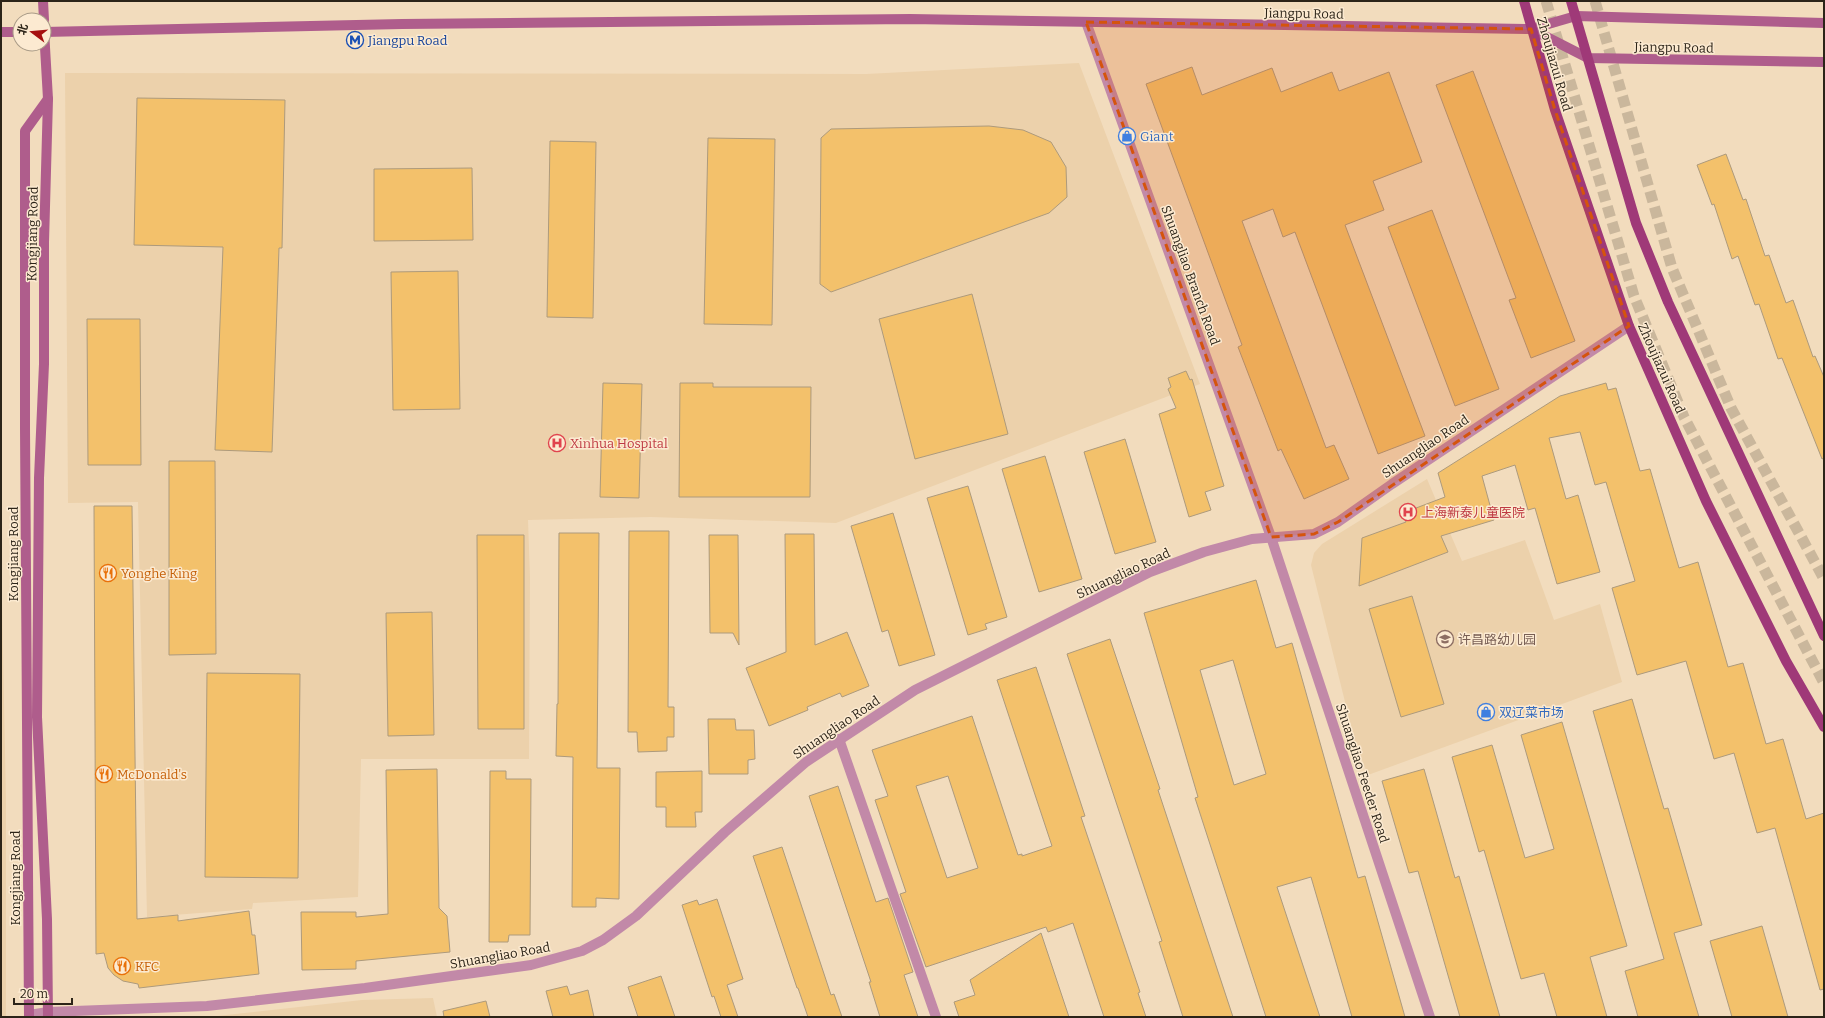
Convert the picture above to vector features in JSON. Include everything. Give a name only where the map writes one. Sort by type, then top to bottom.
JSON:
[{"type":"main road","points":[[43,1],[44,12]]},
{"type":"main road","name":"Zhoujiazui Road","points":[[1524,1],[1555,110],[1629,326],[1710,508],[1786,660],[1824,726]]},
{"type":"main road","points":[[1571,1],[1636,223],[1668,302],[1824,636]]},
{"type":"main road","name":"Jiangpu Road","points":[[52,31],[402,24],[894,19],[1531,29],[1576,16],[1824,23]]},
{"type":"main road","name":"Jiangpu Road","points":[[1531,29],[1588,58],[1824,62]]},
{"type":"main road","points":[[1,32],[12,32]]},
{"type":"main road","name":"Kongjiang Road","points":[[45,52],[48,99],[44,242],[44,364],[39,478],[37,718],[47,919],[48,1014]]},
{"type":"main road","name":"Kongjiang Road","points":[[29,1016],[25,428],[25,131],[48,99]]},
{"type":"street","name":"Shuangliao Branch Road","points":[[1086,22],[1271,537]]},
{"type":"street","name":"Shuangliao Road","points":[[29,1016],[207,1006],[342,991],[531,965],[582,951],[603,940],[636,916],[725,832],[806,762],[915,690],[1150,572],[1204,552],[1252,539],[1314,534],[1338,522],[1392,484],[1629,326]]},
{"type":"street","name":"Shuangliao Feeder Road","points":[[1271,537],[1430,1017]]},
{"type":"street","points":[[840,739],[936,1017]]},
{"type":"highlighted area","points":[[1086,22],[1531,29],[1555,110],[1629,326],[1338,522],[1314,534],[1271,537]]},
{"type":"shaded area","name":"Xinhua Hospital","points":[[1079,63],[1200,384],[836,523],[651,517],[528,520],[530,577],[529,759],[361,759],[358,897],[253,903],[252,909],[147,917],[138,502],[68,503],[65,73],[866,74]]},
{"type":"shaded area","points":[[1427,479],[1462,561],[1525,540],[1554,620],[1600,604],[1622,682],[1368,775],[1355,742],[1311,565],[1314,553],[1322,544]]},
{"type":"shaded area","points":[[1,552],[6,801],[6,1017],[1,1017]]},
{"type":"shaded area","points":[[433,998],[437,1017],[208,1017],[362,1000]]},
{"type":"building","points":[[1192,67],[1202,95],[1272,68],[1281,92],[1332,72],[1339,91],[1389,72],[1422,162],[1373,181],[1384,210],[1345,225],[1425,436],[1378,454],[1295,232],[1283,237],[1273,209],[1242,221],[1326,448],[1334,445],[1349,479],[1304,499],[1281,449],[1278,451],[1238,347],[1242,345],[1146,84]]},
{"type":"building","points":[[1473,71],[1575,341],[1531,358],[1509,300],[1516,298],[1436,85]]},
{"type":"building","points":[[137,98],[285,100],[282,248],[279,248],[272,452],[215,450],[223,247],[134,245]]},
{"type":"building","points":[[989,126],[1023,130],[1051,142],[1066,167],[1067,197],[1049,213],[831,292],[820,284],[821,138],[831,129]]},
{"type":"building","points":[[708,138],[775,139],[772,325],[704,324]]},
{"type":"building","points":[[550,141],[596,142],[593,318],[547,317]]},
{"type":"building","points":[[1726,154],[1743,200],[1746,199],[1765,256],[1769,255],[1786,303],[1793,300],[1813,357],[1815,356],[1824,377],[1824,458],[1822,459],[1782,358],[1778,359],[1759,304],[1755,305],[1738,256],[1732,259],[1714,204],[1712,205],[1697,165]]},
{"type":"building","points":[[472,168],[473,240],[374,241],[374,169]]},
{"type":"building","points":[[1432,210],[1499,389],[1455,406],[1388,227]]},
{"type":"building","points":[[458,271],[460,409],[393,410],[391,272]]},
{"type":"building","points":[[972,294],[1008,434],[915,459],[879,319]]},
{"type":"building","points":[[87,319],[140,319],[141,465],[88,465]]},
{"type":"building","points":[[1186,371],[1190,380],[1192,379],[1224,486],[1205,492],[1211,510],[1189,517],[1159,414],[1176,408],[1168,389],[1171,387],[1168,378]]},
{"type":"building","points":[[603,383],[642,384],[639,498],[600,497]]},
{"type":"building","points":[[680,383],[713,383],[713,387],[811,387],[810,497],[679,497]]},
{"type":"building","points":[[1606,383],[1608,390],[1616,388],[1640,471],[1650,469],[1679,568],[1698,562],[1728,667],[1743,663],[1766,744],[1783,739],[1806,819],[1824,813],[1824,989],[1820,990],[1775,828],[1757,833],[1734,753],[1714,759],[1686,661],[1637,675],[1612,588],[1635,581],[1606,482],[1595,485],[1580,432],[1549,438],[1566,499],[1578,495],[1600,572],[1557,584],[1535,508],[1528,510],[1515,465],[1482,476],[1494,520],[1441,536],[1448,552],[1359,586],[1362,538],[1406,522],[1403,513],[1445,497],[1438,473],[1560,396]]},
{"type":"building","points":[[1125,439],[1156,542],[1115,554],[1084,452]]},
{"type":"building","points":[[1045,456],[1082,579],[1039,592],[1002,469]]},
{"type":"building","points":[[169,461],[215,461],[216,654],[169,655]]},
{"type":"building","points":[[968,486],[1007,617],[985,624],[987,629],[968,635],[927,498]]},
{"type":"building","points":[[94,506],[132,506],[137,919],[178,915],[178,921],[249,911],[252,935],[255,935],[259,974],[139,988],[138,984],[123,981],[114,975],[108,968],[104,953],[96,954]]},
{"type":"building","points":[[893,513],[935,655],[899,666],[888,630],[882,632],[851,526]]},
{"type":"building","points":[[629,531],[669,531],[668,707],[674,707],[674,737],[667,737],[667,751],[638,752],[637,732],[628,732]]},
{"type":"building","points":[[559,533],[599,533],[597,768],[620,768],[619,899],[596,898],[596,907],[572,907],[573,757],[556,756],[558,704]]},
{"type":"building","points":[[785,534],[814,534],[815,645],[847,632],[869,686],[842,697],[840,693],[807,707],[808,710],[769,726],[746,668],[786,652]]},
{"type":"building","points":[[477,535],[524,535],[524,729],[478,729]]},
{"type":"building","points":[[709,535],[738,535],[739,645],[733,633],[710,633]]},
{"type":"building","points":[[1256,580],[1276,648],[1292,643],[1358,878],[1365,876],[1405,1017],[1352,1017],[1311,877],[1277,887],[1320,1017],[1266,1017],[1195,798],[1198,797],[1144,613]],"holes":[[[1233,660],[1266,774],[1234,785],[1200,670]]]},
{"type":"building","points":[[1412,596],[1444,704],[1401,717],[1369,609]]},
{"type":"building","points":[[432,612],[434,735],[388,736],[386,613]]},
{"type":"building","points":[[1110,639],[1233,1017],[1183,1017],[1159,942],[1162,941],[1067,654]]},
{"type":"building","points":[[1036,667],[1085,816],[1081,817],[1140,992],[1138,993],[1146,1017],[1104,1017],[1073,923],[1048,932],[1046,927],[926,967],[900,894],[906,892],[875,800],[888,796],[872,750],[972,716],[1018,855],[1022,854],[1022,856],[1052,846],[997,680]],"holes":[[[948,776],[978,868],[947,878],[916,786]]]},
{"type":"building","points":[[207,673],[300,674],[298,878],[205,877]]},
{"type":"building","points":[[1632,699],[1664,809],[1668,808],[1702,925],[1674,933],[1699,1017],[1638,1017],[1625,971],[1664,959],[1593,711]]},
{"type":"building","points":[[708,719],[735,719],[736,730],[754,730],[755,759],[748,760],[748,774],[709,774]]},
{"type":"building","points":[[1562,722],[1627,946],[1590,957],[1607,1017],[1557,1017],[1544,973],[1521,979],[1484,850],[1479,852],[1452,757],[1492,745],[1525,858],[1554,849],[1521,735]]},
{"type":"building","points":[[437,769],[439,908],[447,916],[450,952],[356,961],[356,969],[302,970],[301,912],[356,912],[356,917],[388,914],[386,770]]},
{"type":"building","points":[[1424,769],[1455,878],[1459,876],[1500,1017],[1460,1017],[1418,871],[1409,873],[1382,781]]},
{"type":"building","points":[[490,771],[506,771],[506,779],[531,779],[530,935],[509,935],[508,942],[489,942]]},
{"type":"building","points":[[702,771],[702,812],[695,812],[696,827],[666,827],[666,807],[656,807],[656,772]]},
{"type":"building","points":[[838,786],[876,902],[888,898],[913,972],[904,975],[918,1017],[880,1017],[869,982],[871,982],[809,796]]},
{"type":"building","points":[[782,847],[831,995],[834,994],[842,1017],[808,1017],[797,988],[753,856]]},
{"type":"building","points":[[717,899],[743,979],[727,985],[738,1017],[721,1017],[714,996],[712,997],[682,905],[697,900],[699,905]]},
{"type":"building","points":[[1762,926],[1788,1017],[1732,1017],[1710,941]]},
{"type":"building","points":[[1041,933],[1069,1017],[959,1017],[954,1002],[975,995],[970,980]]},
{"type":"building","points":[[661,976],[675,1017],[638,1017],[628,987]]},
{"type":"building","points":[[567,986],[570,995],[588,990],[594,1017],[553,1017],[546,991]]},
{"type":"building","points":[[486,1001],[490,1017],[444,1017],[443,1011]]},
{"type":"tunnel","points":[[1546,1],[1634,296],[1684,417],[1824,683]]},
{"type":"tunnel","points":[[1595,1],[1672,268],[1731,408],[1824,579]]},
{"type":"place","name":"Jiangpu Road","points":[[355,40]]},
{"type":"place","name":"Giant","points":[[1127,136]]},
{"type":"place","name":"Xinhua Hospital","points":[[557,443]]},
{"type":"place","name":"上海新泰儿童医院","points":[[1408,512]]},
{"type":"place","name":"Yonghe King","points":[[108,573]]},
{"type":"place","name":"许昌路幼儿园","points":[[1445,639]]},
{"type":"place","name":"双辽菜市场","points":[[1486,712]]},
{"type":"place","name":"McDonald's","points":[[104,774]]},
{"type":"place","name":"KFC","points":[[122,966]]}]
